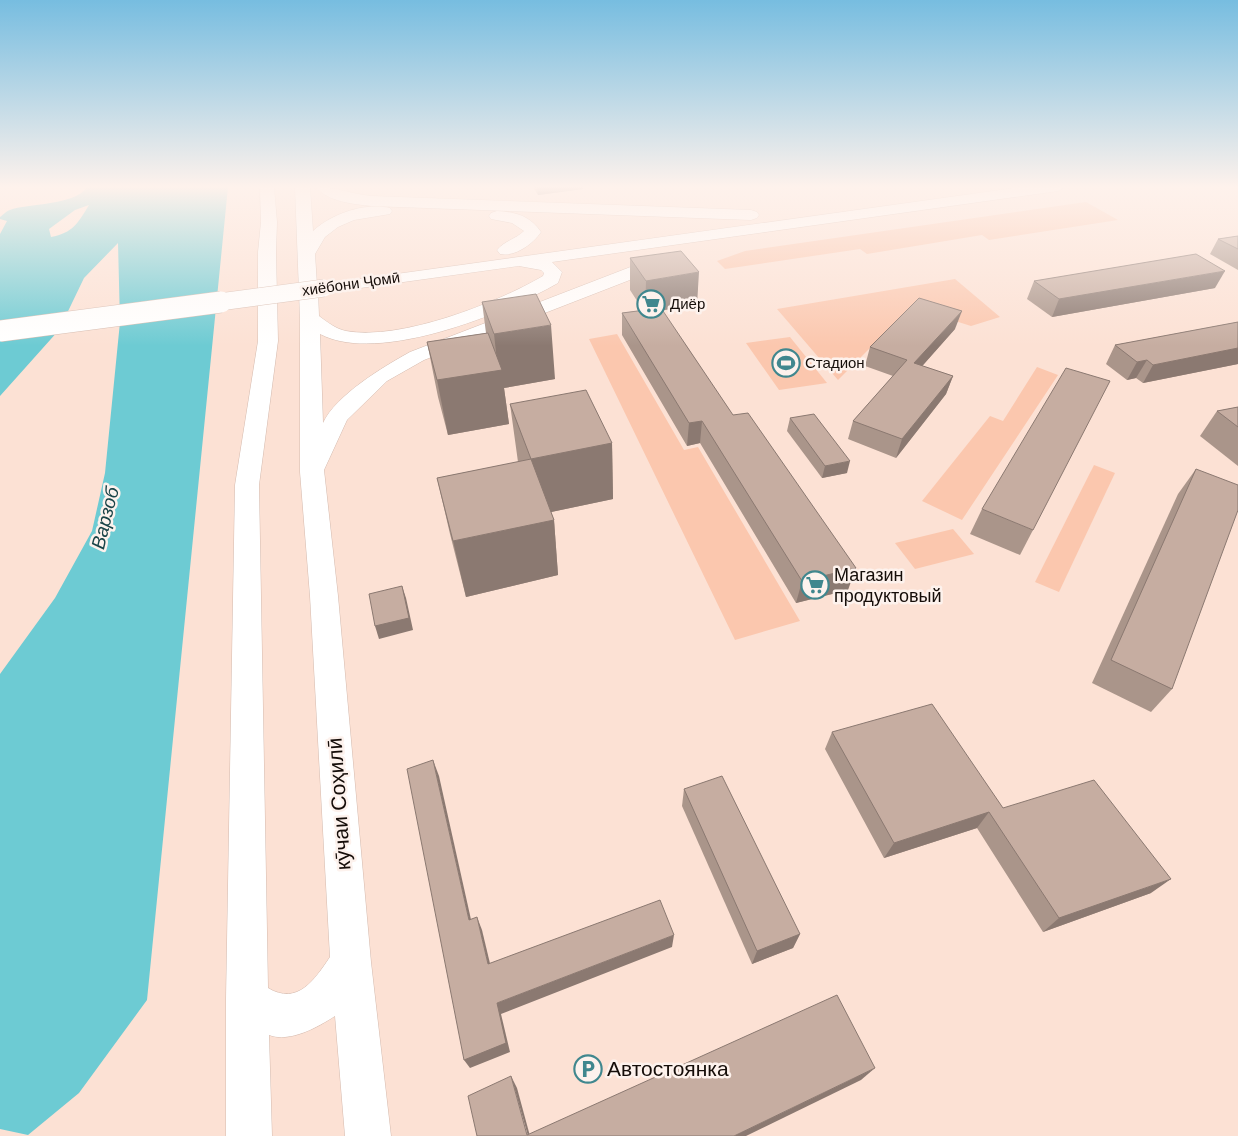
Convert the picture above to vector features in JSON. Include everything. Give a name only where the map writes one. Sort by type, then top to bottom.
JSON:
[{"type":"main road","points":[[249,1136],[247,999],[247,485],[268,341],[268,240]]},
{"type":"main road","name":"кӯчаи Соҳилӣ","points":[[305,240],[310,318],[312,472],[324,596],[350,962],[368,1136]]},
{"type":"main road","points":[[306,254],[315,240]]},
{"type":"main road","points":[[310,318],[331,333],[346,337],[364,338],[422,330],[461,319],[539,288],[552,279],[554,272],[547,266],[510,256],[525,240]]},
{"type":"main road","name":"хиёбони Ҷомӣ","points":[[510,256],[604,240]]},
{"type":"main road","name":"хиёбони Ҷомӣ","points":[[0,331],[324,281],[510,256],[655,240]]},
{"type":"main road","points":[[312,472],[337,417],[380,377],[417,356],[682,253],[725,240]]},
{"type":"main road","name":"хиёбони Ҷомӣ","points":[[0,317],[324,281]]},
{"type":"main road","points":[[247,999],[275,1016],[304,1012],[328,996],[350,962]]},
{"type":"shaded area","points":[[821,240],[952,240],[867,254],[860,249],[725,269],[717,261],[745,251]]},
{"type":"shaded area","points":[[955,279],[1000,317],[971,326],[911,307],[838,380],[777,309]]},
{"type":"shaded area","points":[[617,334],[684,450],[698,447],[800,621],[735,640],[589,339]]},
{"type":"shaded area","name":"Стадион","points":[[790,337],[827,383],[779,390],[746,343]]},
{"type":"shaded area","points":[[1037,367],[1058,375],[962,520],[922,501],[990,416],[1003,421]]},
{"type":"shaded area","points":[[1094,465],[1115,473],[1059,592],[1035,582]]},
{"type":"shaded area","points":[[953,529],[974,554],[915,569],[895,543]]},
{"type":"water","name":"Варзоб","points":[[0,240],[223,240],[147,1000],[79,1093],[28,1135],[0,1129],[0,674],[55,598],[92,531],[105,473],[120,322],[118,243],[84,278],[59,330],[0,396]]},
{"type":"building","points":[[1220,240],[1238,240],[1238,249]]},
{"type":"building","points":[[681,251],[699,272],[646,281],[630,258]]},
{"type":"building","points":[[1196,254],[1225,271],[1059,299],[1034,281]]},
{"type":"building","points":[[536,294],[551,325],[494,334],[482,302]]},
{"type":"building","points":[[919,298],[962,311],[914,363],[953,376],[902,439],[853,421],[907,360],[870,347]]},
{"type":"building","points":[[661,308],[733,415],[748,413],[856,568],[802,581],[702,421],[689,423],[622,313]]},
{"type":"building","points":[[1238,322],[1238,348],[1153,365],[1147,360],[1137,362],[1115,345]]},
{"type":"building","points":[[488,333],[502,370],[437,380],[427,342]]},
{"type":"building","points":[[1066,368],[1110,381],[1033,530],[982,509]]},
{"type":"building","points":[[586,390],[612,443],[531,459],[510,404]]},
{"type":"building","points":[[1238,407],[1238,427],[1217,411]]},
{"type":"building","points":[[814,414],[850,461],[825,466],[790,418]]},
{"type":"building","points":[[531,459],[554,520],[453,541],[437,478]]},
{"type":"building","points":[[1196,469],[1238,485],[1238,510],[1172,689],[1111,660]]},
{"type":"building","points":[[402,586],[409,618],[375,626],[369,594]]},
{"type":"building","points":[[932,704],[1003,808],[1094,780],[1171,879],[1059,918],[989,812],[894,843],[832,732]]},
{"type":"building","points":[[433,760],[469,920],[477,917],[488,964],[660,900],[674,935],[497,1003],[506,1043],[464,1060],[407,769]]},
{"type":"building","points":[[722,776],[800,934],[757,951],[684,789]]},
{"type":"building","points":[[837,995],[875,1068],[734,1136],[477,1136],[468,1096],[511,1076],[527,1135]]},
{"type":"place","name":"Диёр","points":[[651,304]]},
{"type":"place","name":"Стадион","points":[[786,363]]},
{"type":"place","name":"Магазин продуктовый","points":[[815,585]]},
{"type":"place","name":"Автостоянка","points":[[588,1069]]}]
